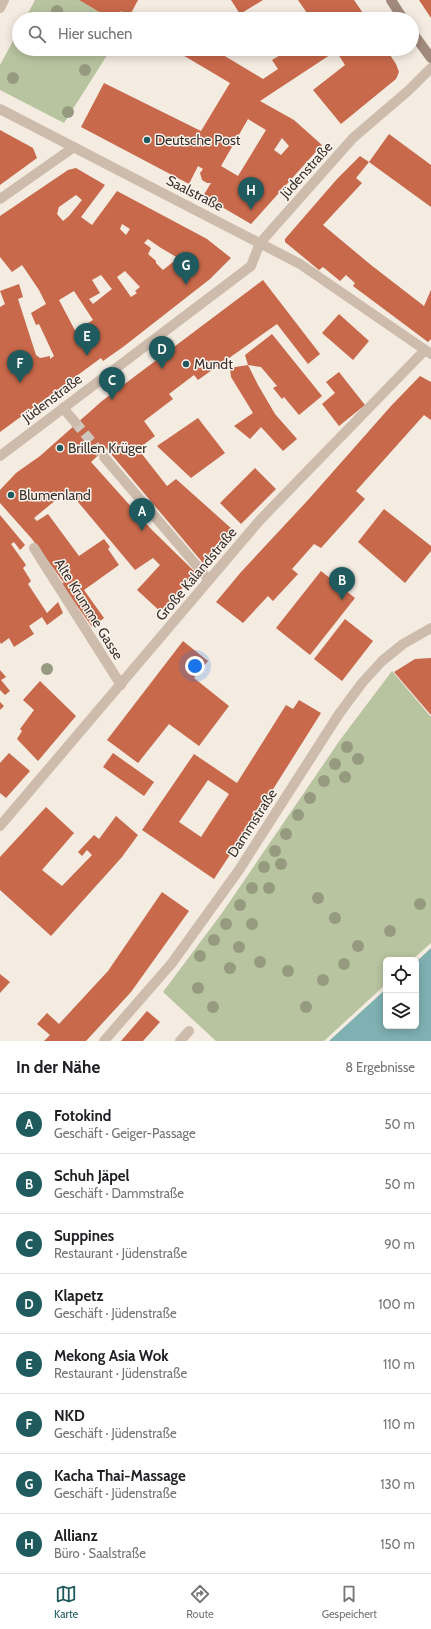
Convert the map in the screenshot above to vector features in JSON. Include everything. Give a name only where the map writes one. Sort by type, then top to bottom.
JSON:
[{"type":"main road","points":[[391,0],[399,12]]},
{"type":"main road","points":[[419,42],[431,58]]},
{"type":"street","points":[[0,8],[4,0]]},
{"type":"street","name":"Jüdenstraße","points":[[0,456],[251,266],[260,243],[354,138],[409,90],[431,68]]},
{"type":"street","name":"Saalstraße","points":[[0,109],[300,264],[428,352]]},
{"type":"street","points":[[0,199],[74,147]]},
{"type":"street","name":"Große Kalandstraße","points":[[0,826],[260,520],[428,352]]},
{"type":"street","points":[[63,408],[75,422]]},
{"type":"street","points":[[104,457],[209,580]]},
{"type":"street","name":"Alte Krumme Gasse","points":[[34,548],[121,685]]},
{"type":"street","name":"Dammstraße","points":[[104,1041],[172,963],[239,870],[339,714],[362,683],[382,661],[403,644],[431,628]]},
{"type":"street","points":[[180,1041],[189,1031]]},
{"type":"green space","points":[[35,0],[79,0],[99,12],[29,12]]},
{"type":"green space","points":[[12,43],[12,56],[107,56],[64,123],[0,90],[0,65]]},
{"type":"green space","points":[[392,671],[431,717],[431,943],[415,957],[383,957],[383,987],[324,1041],[216,1041],[163,992],[222,913],[340,740]]},
{"type":"water","points":[[431,948],[431,1041],[329,1041],[383,992],[383,1029],[419,1029],[419,959]]},
{"type":"building","points":[[79,0],[138,0],[132,12],[99,12]]},
{"type":"building","points":[[231,0],[263,0],[243,12],[239,12]]},
{"type":"building","points":[[298,0],[354,0],[362,12],[306,12]]},
{"type":"building","points":[[419,0],[431,0],[431,18]]},
{"type":"building","points":[[184,56],[225,56],[263,79],[278,69],[272,60],[279,56],[328,56],[260,101],[294,120],[322,145],[251,224],[203,196],[211,183],[207,183],[202,180],[200,173],[203,169],[198,166],[189,184],[81,127],[104,83],[201,131],[230,83]],"holes":[[[248,119],[266,130],[238,176],[221,166]],[[282,138],[289,146],[281,155],[274,150]]]},
{"type":"building","points":[[339,56],[391,56],[399,72],[396,79],[341,124],[313,90],[345,65]]},
{"type":"building","points":[[0,130],[33,148],[37,158],[0,185]]},
{"type":"building","points":[[389,134],[431,165],[431,207],[369,162]]},
{"type":"building","points":[[360,156],[369,162],[356,178],[362,183],[323,225],[424,306],[431,290],[431,339],[428,342],[353,286],[355,283],[346,275],[340,281],[323,267],[319,270],[285,242],[285,239],[337,179]]},
{"type":"building","points":[[76,168],[105,185],[81,217],[92,225],[117,191],[207,239],[231,258],[210,279],[123,347],[103,361],[101,358],[0,432],[0,307],[5,304],[0,291],[19,284],[23,297],[18,299],[36,355],[40,358],[50,356],[50,359],[54,356],[39,324],[36,325],[31,313],[46,304],[39,290],[22,265],[12,272],[0,257],[0,216],[68,170]],"holes":[[[76,195],[82,200],[63,221],[57,214],[59,207]],[[122,224],[130,229],[126,235],[120,229]],[[148,239],[178,258],[163,270],[148,254],[151,248],[144,243]],[[125,271],[140,287],[135,291],[137,293],[131,297],[117,277]],[[101,275],[112,289],[93,304],[89,299],[100,293],[92,280]],[[74,291],[93,320],[83,326],[89,334],[80,340],[59,300]]]},
{"type":"building","points":[[263,280],[320,354],[308,364],[277,324],[198,380],[194,375],[169,394],[173,399],[144,421],[155,436],[138,449],[167,486],[176,479],[232,529],[203,563],[106,448],[91,462],[152,530],[196,573],[161,612],[137,590],[160,565],[153,558],[135,570],[68,490],[34,518],[37,521],[48,514],[79,556],[104,539],[110,547],[108,549],[119,565],[84,590],[104,618],[92,627],[61,583],[64,583],[32,539],[0,503],[0,490],[16,473],[40,456],[102,401]]},
{"type":"building","points":[[339,314],[369,341],[353,360],[322,333]]},
{"type":"building","points":[[272,334],[322,396],[299,415],[284,397],[282,399],[273,388],[277,386],[261,367],[248,365],[245,355]]},
{"type":"building","points":[[248,365],[275,414],[297,439],[283,451],[261,427],[250,439],[234,426],[253,413],[231,377],[230,368]]},
{"type":"building","points":[[339,372],[365,405],[339,426],[322,404],[335,393],[326,382]]},
{"type":"building","points":[[420,376],[431,382],[431,420],[424,415],[356,491],[365,499],[321,548],[314,544],[292,569],[298,574],[273,601],[268,596],[243,623],[216,602],[241,572]]},
{"type":"building","points":[[198,418],[225,453],[191,478],[157,446]]},
{"type":"building","points":[[255,468],[276,489],[241,524],[220,503]]},
{"type":"building","points":[[384,509],[431,546],[431,551],[405,583],[358,542]]},
{"type":"building","points":[[0,515],[25,545],[20,550],[14,542],[11,544],[26,565],[23,568],[31,581],[28,584],[47,613],[58,602],[63,613],[47,625],[42,617],[29,626],[34,634],[14,647],[9,638],[1,644],[0,642]]},
{"type":"building","points":[[321,571],[355,598],[310,655],[276,628]]},
{"type":"building","points":[[345,619],[373,641],[342,681],[314,659]]},
{"type":"building","points":[[183,641],[208,661],[194,678],[229,706],[199,746],[169,724],[138,763],[107,740]]},
{"type":"building","points":[[431,658],[431,715],[394,672],[415,659]]},
{"type":"building","points":[[0,670],[6,677],[1,680],[10,691],[5,695],[0,690]]},
{"type":"building","points":[[40,681],[76,716],[38,761],[17,739],[22,731],[20,729],[34,710],[23,700]]},
{"type":"building","points":[[299,700],[321,713],[214,879],[142,830],[194,754],[237,783],[286,705],[293,709]],"holes":[[[208,780],[229,794],[201,837],[179,822]]]},
{"type":"building","points":[[0,702],[4,706],[0,710]]},
{"type":"building","points":[[9,753],[30,771],[6,798],[0,793],[0,763]]},
{"type":"building","points":[[113,753],[154,782],[144,796],[103,767]]},
{"type":"building","points":[[46,807],[74,833],[42,870],[62,886],[92,855],[87,850],[82,856],[78,852],[94,835],[99,839],[116,816],[138,835],[122,857],[51,936],[0,890],[0,857]]},
{"type":"building","points":[[162,892],[189,911],[131,992],[86,1041],[44,1041],[50,1035],[37,1024],[47,1013],[59,1024],[108,971]]},
{"type":"building","points":[[0,974],[10,982],[0,993]]},
{"type":"building","points":[[147,1011],[160,1022],[143,1041],[121,1041]]},
{"type":"tunnel","points":[[75,422],[104,457]]},
{"type":"place","name":"Deutsche Post","points":[[147,140]]},
{"type":"place","name":"Allianz","points":[[251,210]]},
{"type":"place","name":"Kacha Thai-Massage","points":[[186,285]]},
{"type":"place","name":"Mekong Asia Wok","points":[[87,356]]},
{"type":"place","name":"Mundt","points":[[186,364]]},
{"type":"place","name":"Klapetz","points":[[162,369]]},
{"type":"place","name":"NKD","points":[[20,383]]},
{"type":"place","name":"Suppines","points":[[112,400]]},
{"type":"place","name":"Brillen Krüger","points":[[60,448]]},
{"type":"place","name":"Blumenland","points":[[11,495]]},
{"type":"place","name":"Fotokind","points":[[142,531]]},
{"type":"place","name":"Schuh Jäpel","points":[[342,600]]}]
